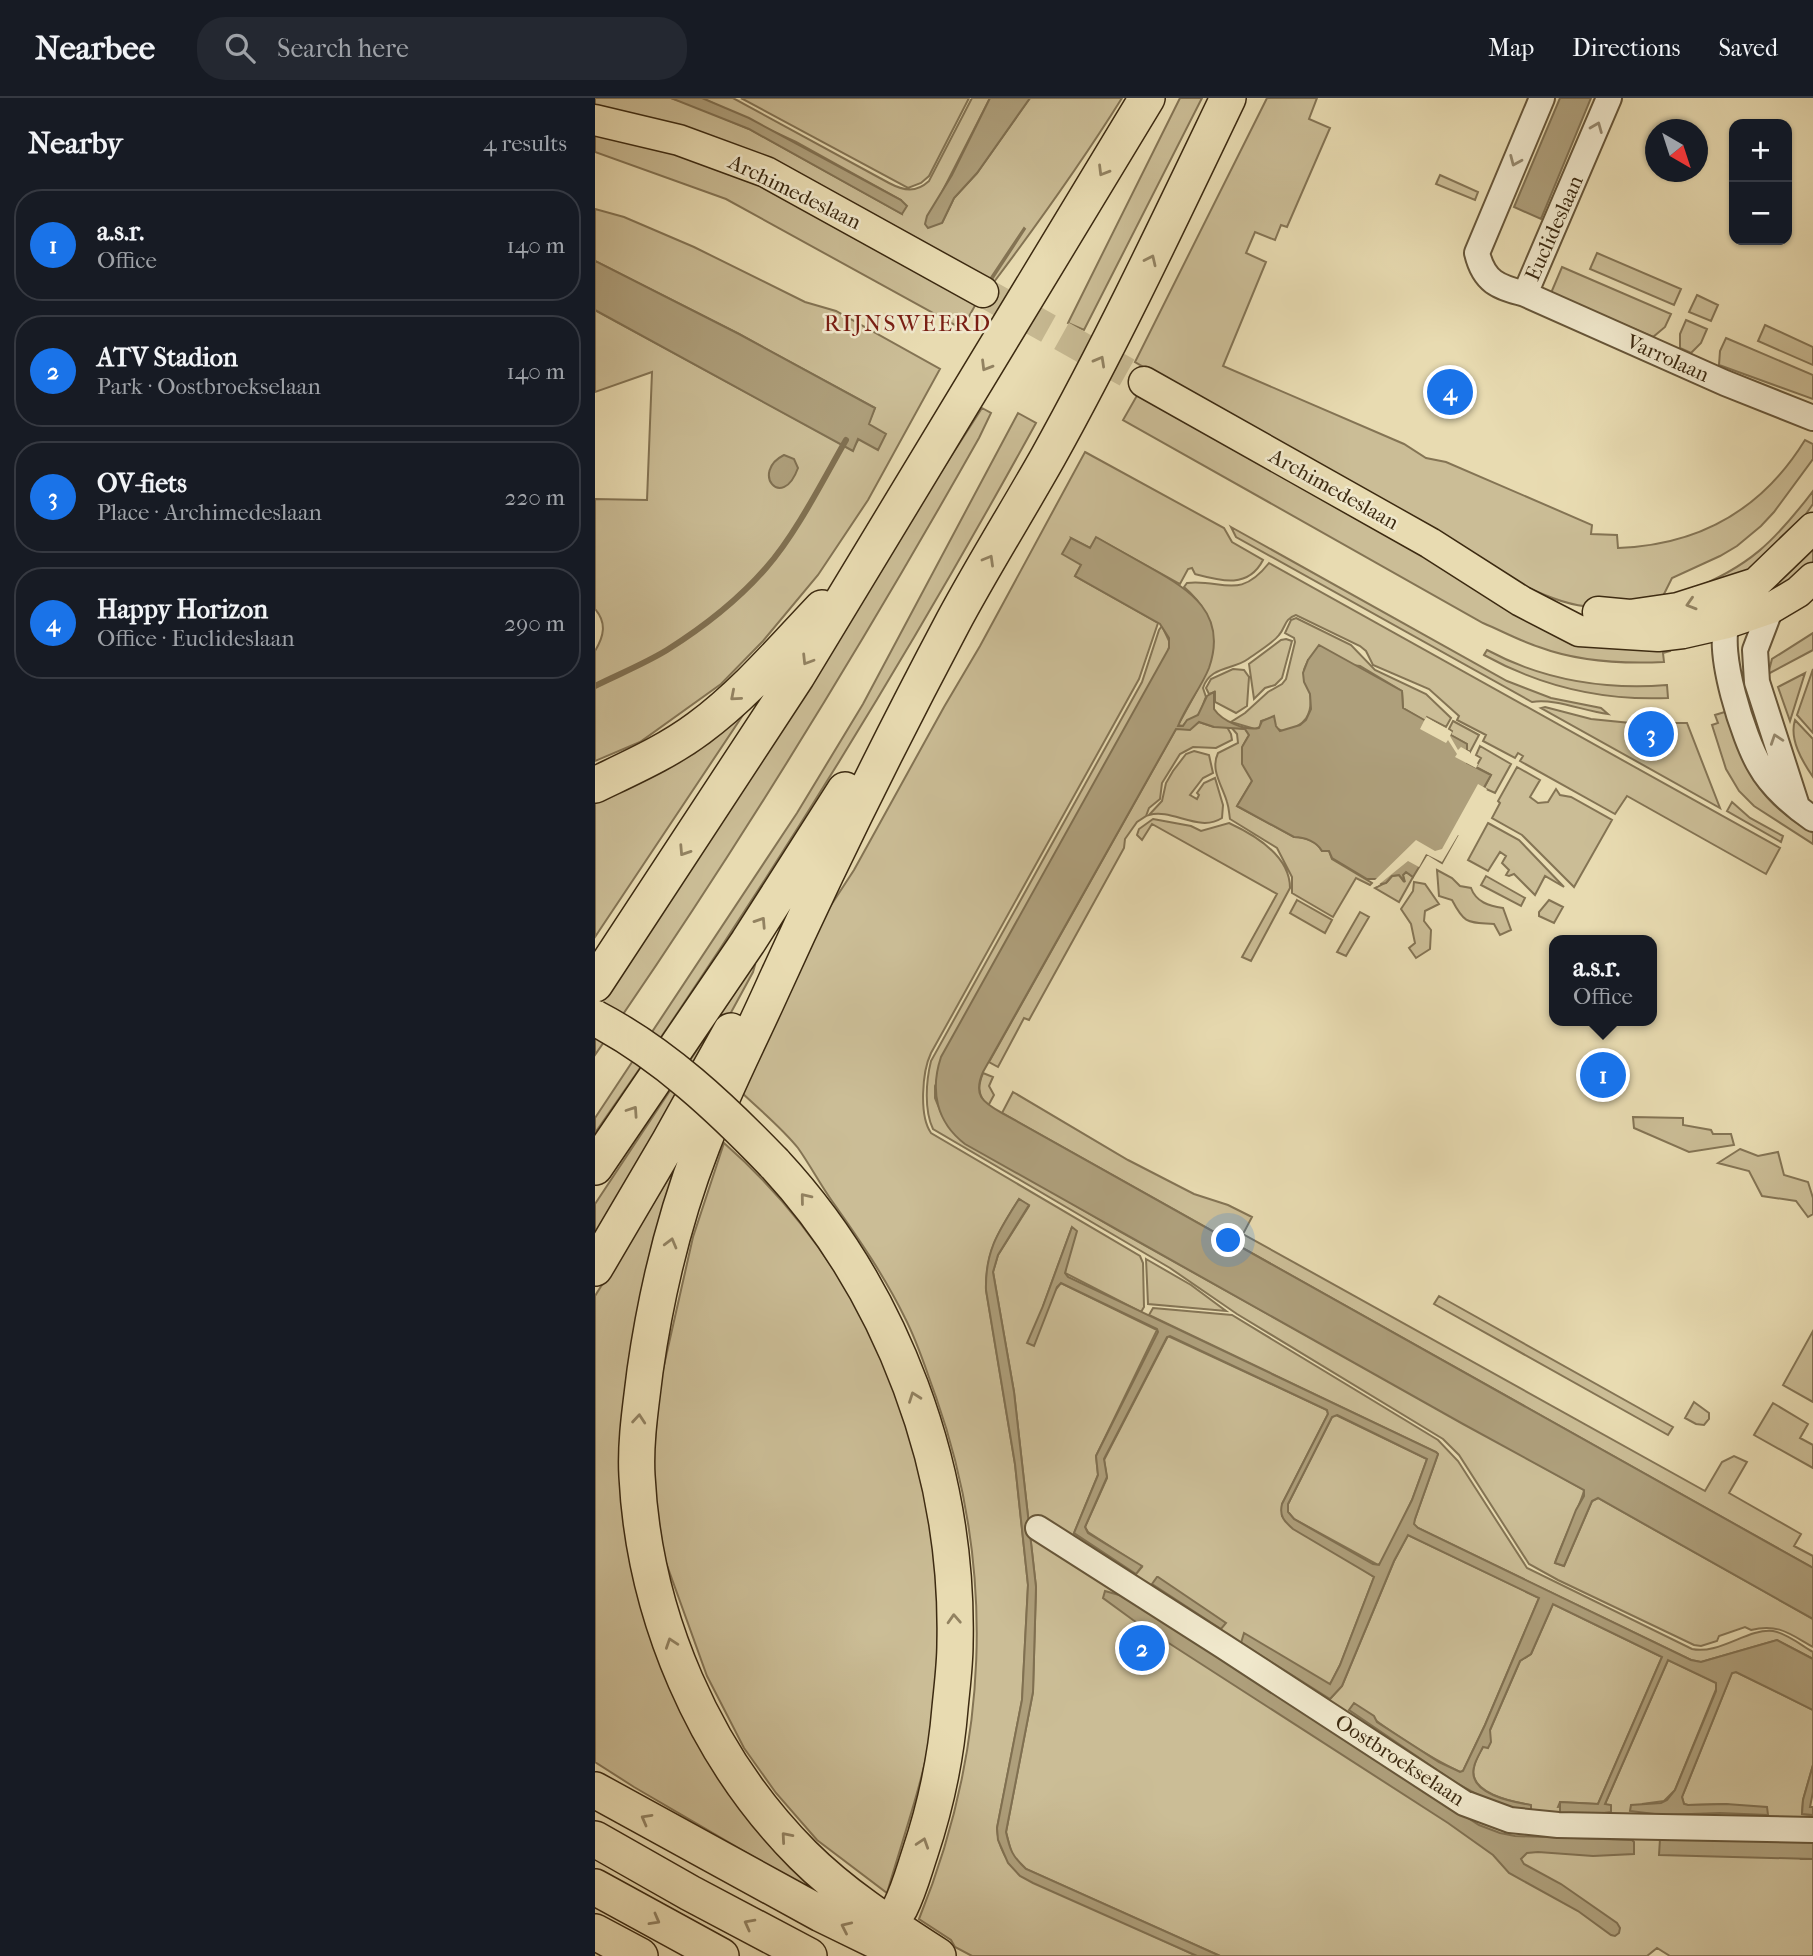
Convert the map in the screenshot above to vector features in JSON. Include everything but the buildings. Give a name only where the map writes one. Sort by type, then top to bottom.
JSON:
[{"type":"highway","points":[[595,984],[732,778],[869,560],[1147,98]]},
{"type":"highway","points":[[938,1956],[872,1913],[802,1855],[772,1821],[737,1774],[701,1714],[680,1668],[649,1568],[640,1519],[636,1470],[639,1419],[654,1309],[683,1200],[703,1143],[823,878],[955,619],[1122,321],[1228,98]]},
{"type":"highway","points":[[595,785],[652,758],[699,728],[744,689],[869,560]]},
{"type":"highway","points":[[595,1167],[748,942],[955,619]]},
{"type":"highway","points":[[595,1268],[748,1000],[823,878]]},
{"type":"highway","points":[[595,1018],[648,1051],[693,1085],[735,1122],[822,1220],[852,1267],[884,1326],[902,1364],[925,1426],[947,1523],[955,1644],[947,1744],[934,1809],[900,1908]]},
{"type":"highway","points":[[595,1790],[821,1914],[908,1956]]},
{"type":"highway","points":[[595,1839],[809,1956]]},
{"type":"highway","points":[[595,1887],[721,1956]]},
{"type":"highway","points":[[595,1932],[640,1956]]},
{"type":"main road","name":"Archimedeslaan","points":[[595,120],[679,140],[766,172],[983,292]]},
{"type":"main road","name":"Archimedeslaan","points":[[1144,382],[1430,543],[1521,601],[1579,631],[1658,636],[1683,633],[1727,623],[1763,595]]},
{"type":"main road","points":[[1763,595],[1813,528]]},
{"type":"main road","points":[[1763,595],[1798,592],[1813,578]]},
{"type":"main road","name":"Archimedeslaan","points":[[1521,601],[1630,615],[1763,595]]},
{"type":"street","name":"Euclideslaan","points":[[1542,98],[1477,253],[1481,269],[1490,280],[1525,294],[1609,98]]},
{"type":"street","name":"Varrolaan","points":[[1525,294],[1725,383],[1813,418]]},
{"type":"street","points":[[1763,595],[1755,650],[1758,682],[1805,811]]},
{"type":"street","points":[[1727,623],[1725,662],[1759,766],[1778,789],[1805,811]]},
{"type":"street","name":"Oostbroekselaan","points":[[1038,1528],[1464,1803],[1510,1820],[1557,1825],[1813,1830]]},
{"type":"shaded area","points":[[595,98],[671,98],[692,105],[749,129],[902,214],[901,200],[796,142],[702,98],[733,98],[889,183],[910,190],[929,181],[972,98],[990,98],[942,192],[942,223],[954,198],[977,173],[1030,98],[1122,98],[1027,237],[994,282],[991,281],[1024,228],[988,282],[822,186],[595,111]]},
{"type":"shaded area","points":[[671,98],[702,98],[749,118],[901,200],[907,206],[902,214],[749,129]]},
{"type":"shaded area","points":[[741,98],[969,98],[929,176],[921,183],[908,188]]},
{"type":"shaded area","points":[[990,98],[1030,98],[977,173],[954,198],[942,223],[928,228],[925,224],[927,216],[952,175]]},
{"type":"shaded area","points":[[1180,98],[1202,98],[1084,330],[1068,323]]},
{"type":"shaded area","points":[[1267,98],[1317,98],[1309,119],[1330,128],[1287,227],[1281,225],[1275,240],[1255,232],[1246,253],[1266,262],[1223,366],[1404,444],[1426,458],[1446,462],[1592,525],[1591,534],[1617,535],[1618,548],[1676,540],[1726,519],[1749,504],[1769,486],[1805,440],[1813,444],[1813,459],[1774,512],[1737,546],[1672,578],[1663,596],[1601,607],[1575,605],[1525,586],[1135,362]]},
{"type":"shaded area","points":[[1560,98],[1591,98],[1541,219],[1514,207]]},
{"type":"shaded area","points":[[595,132],[679,151],[758,183],[977,302],[962,329],[726,199],[595,152]]},
{"type":"shaded area","points":[[1440,175],[1478,192],[1475,200],[1436,184]]},
{"type":"shaded area","points":[[595,209],[624,217],[694,247],[805,302],[836,311],[940,369],[868,500],[818,575],[763,641],[721,684],[640,742],[595,761],[595,651],[603,624],[595,609],[595,499],[647,500],[652,372],[595,392],[595,310],[852,450],[875,408],[739,334],[595,261]]},
{"type":"shaded area","points":[[1597,253],[1681,289],[1674,305],[1590,269]]},
{"type":"shaded area","points":[[595,261],[739,334],[875,408],[869,424],[886,434],[878,450],[858,439],[853,451],[595,310]]},
{"type":"shaded area","points":[[1562,267],[1671,314],[1665,327],[1653,337],[1551,293]]},
{"type":"shaded area","points":[[1697,295],[1718,305],[1711,321],[1689,312]]},
{"type":"shaded area","points":[[1686,320],[1707,329],[1701,343],[1691,353],[1680,348],[1680,334]]},
{"type":"shaded area","points":[[1765,325],[1813,347],[1813,365],[1758,341]]},
{"type":"shaded area","points":[[1726,338],[1813,375],[1813,399],[1719,365],[1720,351]]},
{"type":"shaded area","points":[[1139,392],[1361,518],[1527,619],[1669,644],[1670,651],[1663,653],[1664,662],[1632,663],[1585,659],[1532,645],[1483,623],[1123,420]]},
{"type":"shaded area","points":[[982,408],[991,413],[979,438],[842,673],[746,828],[595,1055],[595,1011]]},
{"type":"shaded area","points":[[1018,413],[1036,423],[933,605],[770,872],[595,1133],[595,1118],[797,813],[863,704]]},
{"type":"shaded area","points":[[1085,452],[1224,528],[1232,542],[1263,560],[1257,569],[1242,579],[1214,579],[1195,574],[1192,568],[1188,569],[1180,584],[1097,538],[1090,548],[1071,538],[1081,565],[1075,576],[1158,623],[1139,679],[931,1053],[926,1071],[923,1105],[931,1133],[1140,1256],[1143,1263],[1144,1307],[1141,1312],[1065,1273],[1072,1227],[1043,1306],[1061,1283],[1157,1330],[1096,1456],[1098,1475],[1074,1533],[1136,1574],[1142,1567],[1088,1532],[1085,1527],[1107,1478],[1104,1460],[1168,1336],[1327,1410],[1328,1414],[1282,1504],[1282,1516],[1374,1577],[1330,1685],[1309,1673],[1330,1699],[1342,1686],[1394,1561],[1408,1535],[1539,1598],[1463,1771],[1460,1772],[1419,1749],[1354,1704],[1350,1710],[1412,1754],[1491,1802],[1530,1805],[1503,1799],[1484,1790],[1477,1783],[1474,1767],[1483,1746],[1488,1747],[1490,1730],[1520,1661],[1531,1654],[1553,1604],[1662,1657],[1598,1804],[1560,1802],[1558,1807],[1605,1804],[1668,1660],[1717,1683],[1717,1687],[1675,1790],[1664,1801],[1642,1804],[1720,1813],[1768,1815],[1726,1804],[1688,1805],[1684,1804],[1682,1797],[1732,1673],[1736,1672],[1813,1710],[1813,1765],[1802,1814],[1813,1815],[1813,1824],[1801,1859],[1813,1859],[1813,1956],[1670,1956],[1657,1948],[1647,1956],[1220,1956],[1026,1869],[1012,1855],[1006,1832],[1033,1692],[1036,1587],[1014,1392],[993,1272],[998,1255],[1029,1206],[1019,1199],[995,1242],[986,1277],[1015,1464],[1028,1585],[1022,1700],[997,1828],[999,1842],[1008,1860],[1021,1876],[1197,1956],[972,1956],[955,1947],[951,1940],[919,1919],[942,1855],[959,1790],[971,1725],[976,1660],[976,1594],[969,1528],[956,1462],[918,1347],[889,1288],[798,1148],[741,1092],[822,919],[854,870]]},
{"type":"shaded area","points":[[784,455],[794,459],[798,468],[791,481],[778,488],[769,478],[770,470],[774,462]]},
{"type":"shaded area","points":[[1813,491],[1813,504],[1801,521],[1748,572],[1688,591],[1728,572],[1759,551],[1786,525]]},
{"type":"shaded area","points":[[1231,527],[1507,681],[1551,698],[1601,708],[1608,714],[1559,703],[1532,702],[1236,537]]},
{"type":"shaded area","points":[[1096,537],[1178,585],[1191,595],[1209,618],[1214,649],[1209,668],[1178,726],[1183,726],[1187,720],[1198,715],[1207,696],[1214,692],[1214,709],[1234,724],[1259,728],[1262,721],[1274,716],[1280,731],[1300,725],[1306,720],[1311,709],[1310,694],[1303,673],[1308,660],[1319,645],[1402,691],[1403,708],[1467,744],[1467,763],[1491,775],[1442,863],[1427,854],[1413,877],[1406,872],[1403,875],[1405,882],[1399,875],[1392,876],[1386,883],[1381,884],[1376,879],[1367,879],[1332,858],[1329,851],[1322,851],[1310,841],[1294,837],[1237,806],[1252,781],[1242,764],[1242,747],[1249,735],[1245,729],[1214,727],[1199,722],[1190,730],[1176,729],[983,1072],[979,1087],[981,1097],[1002,1113],[1813,1568],[1813,1619],[1598,1498],[1592,1501],[1564,1566],[1555,1563],[1584,1496],[1584,1490],[965,1144],[947,1126],[936,1093],[941,1057],[1169,648],[1169,638],[1160,624],[1075,576],[1081,565],[1062,554],[1071,538],[1090,548]]},
{"type":"shaded area","points":[[1813,548],[1813,566],[1799,580],[1759,596],[1783,578]]},
{"type":"shaded area","points":[[1269,563],[1780,848],[1766,874],[1627,796],[1615,814],[1520,761],[1523,756],[1518,753],[1515,758],[1483,741],[1486,735],[1457,720],[1459,716],[1429,689],[1373,665],[1366,651],[1360,646],[1296,615],[1287,621],[1279,635],[1264,648],[1242,663],[1211,676],[1203,688],[1206,697],[1200,713],[1183,726],[1178,725],[1205,672],[1212,638],[1209,621],[1200,604],[1184,587],[1187,583],[1239,585],[1249,582]]},
{"type":"shaded area","points":[[1296,618],[1351,645],[1375,670],[1426,694],[1451,718],[1446,727],[1427,717],[1425,721],[1403,708],[1402,691],[1360,666],[1308,660],[1304,673],[1310,692],[1310,707],[1302,723],[1282,731],[1276,728],[1271,718],[1261,721],[1260,727],[1255,729],[1231,722],[1286,679],[1295,642],[1294,638],[1285,633],[1291,620]]},
{"type":"shaded area","points":[[1162,626],[1170,643],[1167,655],[935,1086],[935,1098],[942,1115],[1071,1203],[1117,1230],[1584,1490],[1555,1563],[1564,1566],[1592,1501],[1598,1498],[1813,1619],[1813,1647],[1776,1629],[1751,1630],[1745,1627],[1719,1636],[1717,1641],[1701,1646],[1694,1645],[1529,1564],[1459,1455],[1443,1439],[1237,1314],[1170,1268],[933,1129],[928,1113],[927,1095],[931,1061],[1142,682]]},
{"type":"shaded area","points":[[1813,633],[1813,650],[1768,674],[1772,659]]},
{"type":"shaded area","points":[[1286,639],[1292,641],[1282,678],[1275,685],[1265,688],[1254,699],[1249,664]]},
{"type":"shaded area","points":[[1487,650],[1530,669],[1574,681],[1620,686],[1667,685],[1668,698],[1619,697],[1573,690],[1506,666],[1484,655]]},
{"type":"shaded area","points":[[1233,669],[1244,670],[1249,677],[1247,706],[1236,713],[1215,702],[1215,692],[1209,694],[1206,688],[1211,679]]},
{"type":"shaded area","points":[[1813,669],[1813,733],[1797,715]]},
{"type":"shaded area","points":[[1805,673],[1790,721],[1778,687]]},
{"type":"shaded area","points":[[767,679],[595,937],[595,790]]},
{"type":"shaded area","points":[[1541,708],[1591,719],[1640,724],[1641,747],[1661,746],[1660,723],[1687,723],[1720,808]]},
{"type":"shaded area","points":[[1728,711],[1748,768],[1756,782],[1777,808],[1813,833],[1813,844],[1754,806],[1739,791],[1726,769],[1712,725],[1718,723],[1715,715]]},
{"type":"shaded area","points":[[1795,720],[1813,739],[1813,777],[1795,742]]},
{"type":"shaded area","points":[[1453,721],[1479,735],[1470,752],[1467,750],[1467,744],[1450,735],[1452,731],[1449,729]]},
{"type":"shaded area","points":[[1199,722],[1214,727],[1227,727],[1232,740],[1216,748],[1193,747],[1180,754],[1162,783],[1160,799],[1149,808],[1146,816],[1137,822],[1125,839],[1124,848],[1029,1020],[1024,1018],[998,1067],[989,1062],[1176,729]]},
{"type":"shaded area","points":[[1231,727],[1245,729],[1249,735],[1243,746],[1252,781],[1237,806],[1294,837],[1314,842],[1322,851],[1329,851],[1332,859],[1372,883],[1370,885],[1356,878],[1333,917],[1292,893],[1292,877],[1277,848],[1230,819],[1215,765],[1218,753],[1238,743],[1237,734]]},
{"type":"shaded area","points":[[1480,746],[1511,764],[1495,793],[1484,788],[1491,775],[1476,767],[1481,758],[1476,755]]},
{"type":"shaded area","points":[[1194,751],[1209,755],[1213,773],[1203,778],[1190,795],[1197,799],[1197,793],[1204,783],[1215,778],[1223,805],[1222,818],[1204,823],[1167,815],[1149,815],[1162,801],[1166,783],[1173,771],[1186,754]]},
{"type":"shaded area","points":[[1517,767],[1540,780],[1530,797],[1538,803],[1548,802],[1556,789],[1560,795],[1571,797],[1612,820],[1574,887],[1522,835],[1492,818]]},
{"type":"shaded area","points":[[1732,802],[1750,818],[1783,836],[1781,842],[1727,811]]},
{"type":"shaded area","points":[[1153,819],[1191,826],[1201,831],[1229,823],[1260,840],[1278,857],[1284,866],[1290,888],[1251,961],[1242,957],[1277,894],[1152,824],[1142,840],[1137,835],[1139,829]]},
{"type":"shaded area","points":[[1488,823],[1519,840],[1564,887],[1545,876],[1535,895],[1514,874],[1506,875],[1509,870],[1502,863],[1506,856],[1500,852],[1488,871],[1468,860]]},
{"type":"shaded area","points":[[1437,870],[1460,886],[1471,888],[1476,897],[1484,902],[1503,908],[1511,930],[1500,935],[1494,924],[1468,921],[1464,918],[1452,900],[1439,896]]},
{"type":"shaded area","points":[[1406,872],[1413,877],[1399,902],[1375,888],[1392,876],[1399,875],[1404,882],[1403,875]]},
{"type":"shaded area","points":[[1486,876],[1525,898],[1521,906],[1481,885]]},
{"type":"shaded area","points":[[1414,882],[1425,884],[1439,904],[1425,911],[1424,921],[1431,930],[1430,949],[1416,958],[1409,948],[1415,943],[1411,924],[1401,909],[1413,891]]},
{"type":"shaded area","points":[[1297,900],[1332,920],[1325,933],[1290,913]]},
{"type":"shaded area","points":[[1549,900],[1563,907],[1554,923],[1539,916],[1539,912]]},
{"type":"shaded area","points":[[1360,912],[1369,917],[1346,956],[1337,952]]},
{"type":"shaded area","points":[[753,965],[753,972],[634,1191],[595,1253],[595,1204]]},
{"type":"shaded area","points":[[983,1073],[993,1077],[989,1086],[994,1095],[988,1106],[979,1090]]},
{"type":"shaded area","points":[[1013,1092],[1128,1160],[1194,1194],[1228,1205],[1252,1217],[1243,1234],[1705,1491],[1722,1462],[1734,1456],[1747,1462],[1729,1493],[1801,1534],[1794,1546],[1813,1556],[1813,1568],[1002,1113]]},
{"type":"shaded area","points":[[1633,1117],[1683,1118],[1683,1125],[1711,1130],[1713,1134],[1731,1134],[1734,1145],[1689,1152],[1634,1128]]},
{"type":"shaded area","points":[[693,1139],[650,1275],[649,1611],[824,1887],[817,1894],[595,1762],[595,1296]]},
{"type":"shaded area","points":[[724,1143],[785,1205],[838,1275],[880,1352],[916,1449],[936,1575],[936,1676],[927,1754],[887,1893],[817,1840],[776,1793],[744,1748],[707,1676],[664,1557],[652,1474],[660,1383],[693,1237]]},
{"type":"shaded area","points":[[1740,1149],[1758,1156],[1778,1152],[1784,1175],[1808,1182],[1813,1198],[1813,1214],[1808,1217],[1796,1201],[1762,1196],[1749,1171],[1718,1163]]},
{"type":"shaded area","points":[[1019,1199],[1029,1205],[998,1255],[993,1272],[1014,1392],[1036,1587],[1033,1692],[1006,1832],[1009,1844],[1026,1869],[1220,1956],[1197,1956],[1033,1883],[1020,1876],[1008,1863],[998,1840],[997,1828],[1022,1700],[1028,1585],[1015,1464],[986,1290],[986,1276],[994,1242]]},
{"type":"shaded area","points":[[1072,1227],[1077,1231],[1065,1273],[1068,1277],[1436,1452],[1438,1454],[1415,1519],[1414,1524],[1418,1528],[1691,1660],[1701,1662],[1777,1640],[1813,1659],[1813,1710],[1736,1672],[1732,1673],[1682,1797],[1684,1804],[1688,1805],[1767,1807],[1768,1815],[1663,1815],[1630,1811],[1631,1805],[1661,1803],[1675,1790],[1716,1691],[1716,1683],[1668,1660],[1605,1804],[1611,1805],[1611,1812],[1560,1813],[1560,1802],[1598,1804],[1662,1657],[1553,1604],[1531,1654],[1520,1661],[1490,1730],[1491,1742],[1488,1748],[1483,1747],[1474,1767],[1477,1784],[1484,1790],[1503,1799],[1531,1805],[1531,1812],[1491,1802],[1456,1783],[1349,1710],[1354,1703],[1374,1716],[1377,1722],[1439,1762],[1463,1771],[1539,1598],[1408,1535],[1394,1561],[1342,1686],[1330,1699],[1241,1643],[1244,1633],[1330,1684],[1374,1577],[1293,1529],[1282,1515],[1282,1504],[1328,1414],[1327,1410],[1170,1336],[1167,1337],[1104,1459],[1107,1477],[1085,1527],[1088,1533],[1142,1566],[1136,1574],[1074,1533],[1098,1475],[1096,1456],[1158,1332],[1157,1329],[1061,1283],[1057,1287],[1034,1346],[1027,1343]],"holes":[[[1337,1415],[1427,1459],[1412,1500],[1379,1565],[1294,1519],[1288,1512],[1288,1504],[1332,1417]]]},
{"type":"shaded area","points":[[1146,1259],[1191,1285],[1226,1311],[1148,1304]]},
{"type":"shaded area","points":[[1439,1296],[1673,1427],[1668,1435],[1434,1304]]},
{"type":"shaded area","points":[[1153,1308],[1232,1315],[1438,1440],[1458,1461],[1527,1568],[1692,1649],[1713,1648],[1754,1633],[1773,1631],[1813,1652],[1813,1659],[1777,1640],[1701,1662],[1691,1660],[1418,1528],[1413,1524],[1438,1454],[1436,1452],[1149,1315]]},
{"type":"shaded area","points":[[1813,1331],[1813,1402],[1783,1385]]},
{"type":"shaded area","points":[[1694,1402],[1709,1413],[1709,1419],[1704,1425],[1685,1418]]},
{"type":"shaded area","points":[[1773,1403],[1808,1424],[1800,1438],[1813,1445],[1813,1468],[1754,1435]]},
{"type":"shaded area","points":[[1336,1415],[1427,1459],[1412,1500],[1383,1561],[1378,1565],[1294,1519],[1288,1512],[1288,1504],[1332,1417]]},
{"type":"shaded area","points":[[1157,1577],[1226,1623],[1221,1629],[1152,1584]]},
{"type":"shaded area","points":[[1105,1591],[1119,1595],[1140,1607],[1479,1825],[1515,1836],[1632,1840],[1634,1854],[1593,1856],[1538,1852],[1527,1853],[1521,1859],[1524,1864],[1561,1884],[1617,1923],[1619,1933],[1611,1935],[1578,1911],[1509,1873],[1493,1855],[1448,1823],[1133,1620],[1103,1598]]},
{"type":"shaded area","points":[[1813,1765],[1810,1807],[1813,1807],[1813,1815],[1802,1814],[1803,1800]]},
{"type":"shaded area","points":[[1660,1839],[1813,1842],[1813,1859],[1659,1855]]},
{"type":"pier","points":[[1426,717],[1452,732],[1450,736],[1458,750],[1461,747],[1470,752],[1470,760],[1478,764],[1476,768],[1455,757],[1457,754],[1448,740],[1446,743],[1420,729]]},
{"type":"pier","points":[[1478,784],[1487,789],[1461,836],[1458,835],[1442,862],[1426,854],[1419,867],[1408,861],[1377,886],[1373,882],[1416,840],[1435,851],[1442,849]]},
{"type":"waterway","points":[[595,686],[667,650],[707,623],[744,591],[788,539],[846,440]]},
{"type":"tunnel","points":[[983,292],[1144,382]]},
{"type":"place","name":"Happy Horizon","points":[[1450,392]]},
{"type":"place","name":"OV-fiets","points":[[1651,734]]},
{"type":"place","name":"a.s.r.","points":[[1603,1075]]},
{"type":"place","name":"ATV Stadion","points":[[1142,1648]]},
{"type":"district","name":"RIJNSWEERD","points":[[908,323]]}]
